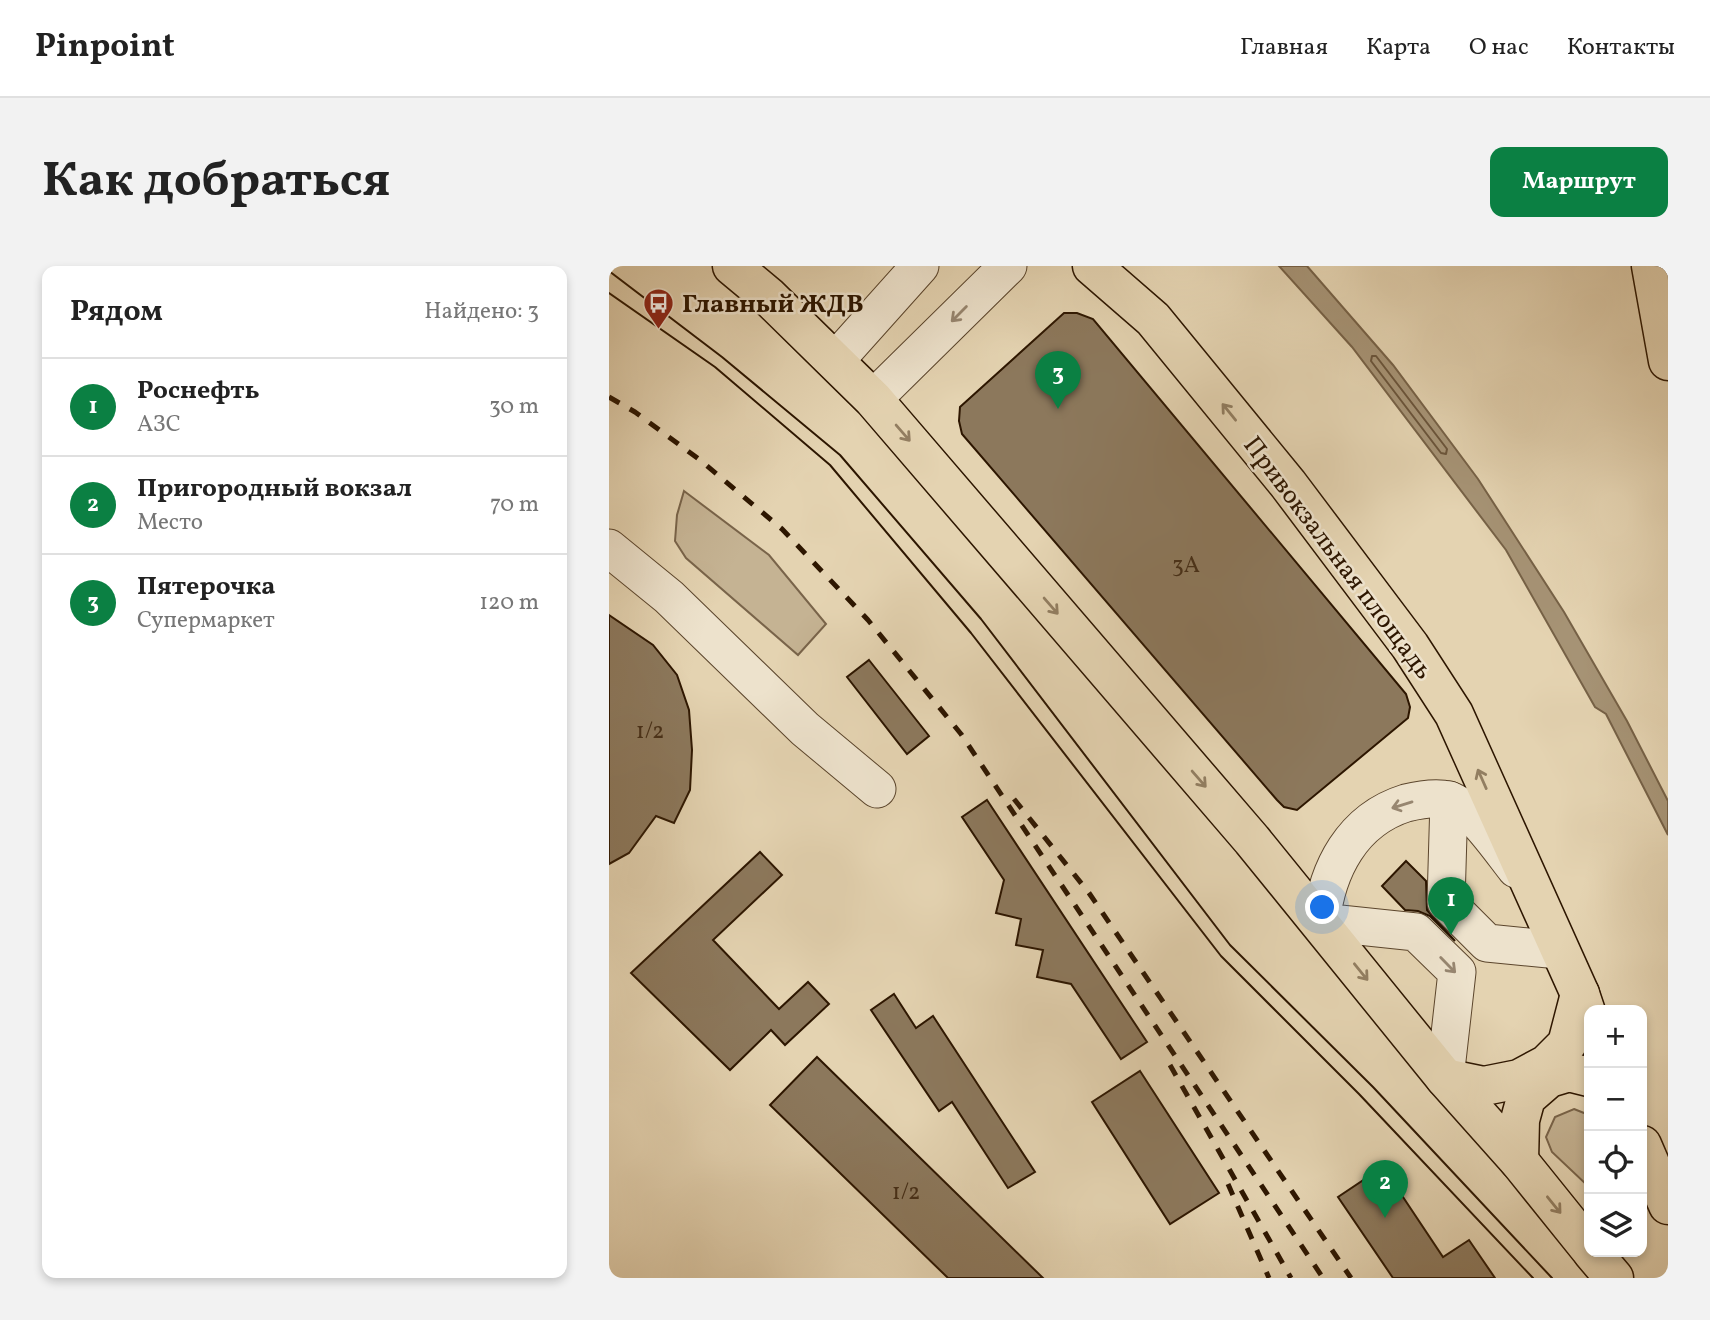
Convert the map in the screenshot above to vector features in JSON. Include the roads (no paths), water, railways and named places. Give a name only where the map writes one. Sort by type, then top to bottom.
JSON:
[{"type":"main road","points":[[732,266],[768,296],[873,399],[1321,922],[1445,1078],[1519,1161],[1584,1241]]},
{"type":"main road","name":"Привокзальная площадь","points":[[1092,266],[1153,319],[1288,484],[1410,646],[1454,715],[1584,1008]]},
{"type":"main road","points":[[1651,266],[1668,361]]},
{"type":"main road","points":[[1445,1078],[1484,1086],[1519,1079],[1547,1064],[1567,1044],[1584,1008]]},
{"type":"main road","points":[[1519,1161],[1520,1120],[1526,1098],[1549,1078],[1569,1072],[1584,1076]]},
{"type":"main road","points":[[1647,1157],[1668,1205]]},
{"type":"main road","points":[[1597,1257],[1614,1278]]},
{"type":"street","points":[[835,361],[920,266]]},
{"type":"street","points":[[873,399],[1008,266]]},
{"type":"street","points":[[609,548],[669,597],[805,729],[877,789]]},
{"type":"street","points":[[1445,1078],[1457,972],[1416,932],[1321,922],[1324,895],[1334,867],[1354,837],[1387,809],[1419,799],[1448,800],[1446,902],[1487,943],[1559,950]]},
{"type":"street","name":"Привокзальная площадь","points":[[1448,800],[1467,812],[1490,836],[1529,887]]},
{"type":"water","points":[[1279,266],[1307,266],[1393,365],[1478,479],[1564,612],[1627,721],[1668,801],[1668,835],[1606,714],[1595,707],[1506,550],[1352,347]]},
{"type":"tram line","points":[[609,271],[722,357],[840,455],[981,619],[1230,945],[1373,1087],[1552,1278]]},
{"type":"tram line","points":[[609,293],[715,367],[830,465],[971,633],[1221,956],[1359,1094],[1533,1278]]},
{"type":"railway","points":[[609,397],[635,412],[700,460],[782,529],[868,620],[961,734],[1323,1278]]},
{"type":"railway","points":[[1014,799],[1089,893],[1351,1278]]},
{"type":"railway","points":[[1170,1065],[1291,1278]]},
{"type":"railway","points":[[1228,1184],[1269,1278]]},
{"type":"place","name":"Главный ЖДВ","points":[[659,330]]},
{"type":"place","name":"Пятерочка","points":[[1058,409]]},
{"type":"place","name":"Роснефть","points":[[1451,935]]},
{"type":"place","name":"Пригородный вокзал","points":[[1385,1218]]}]
